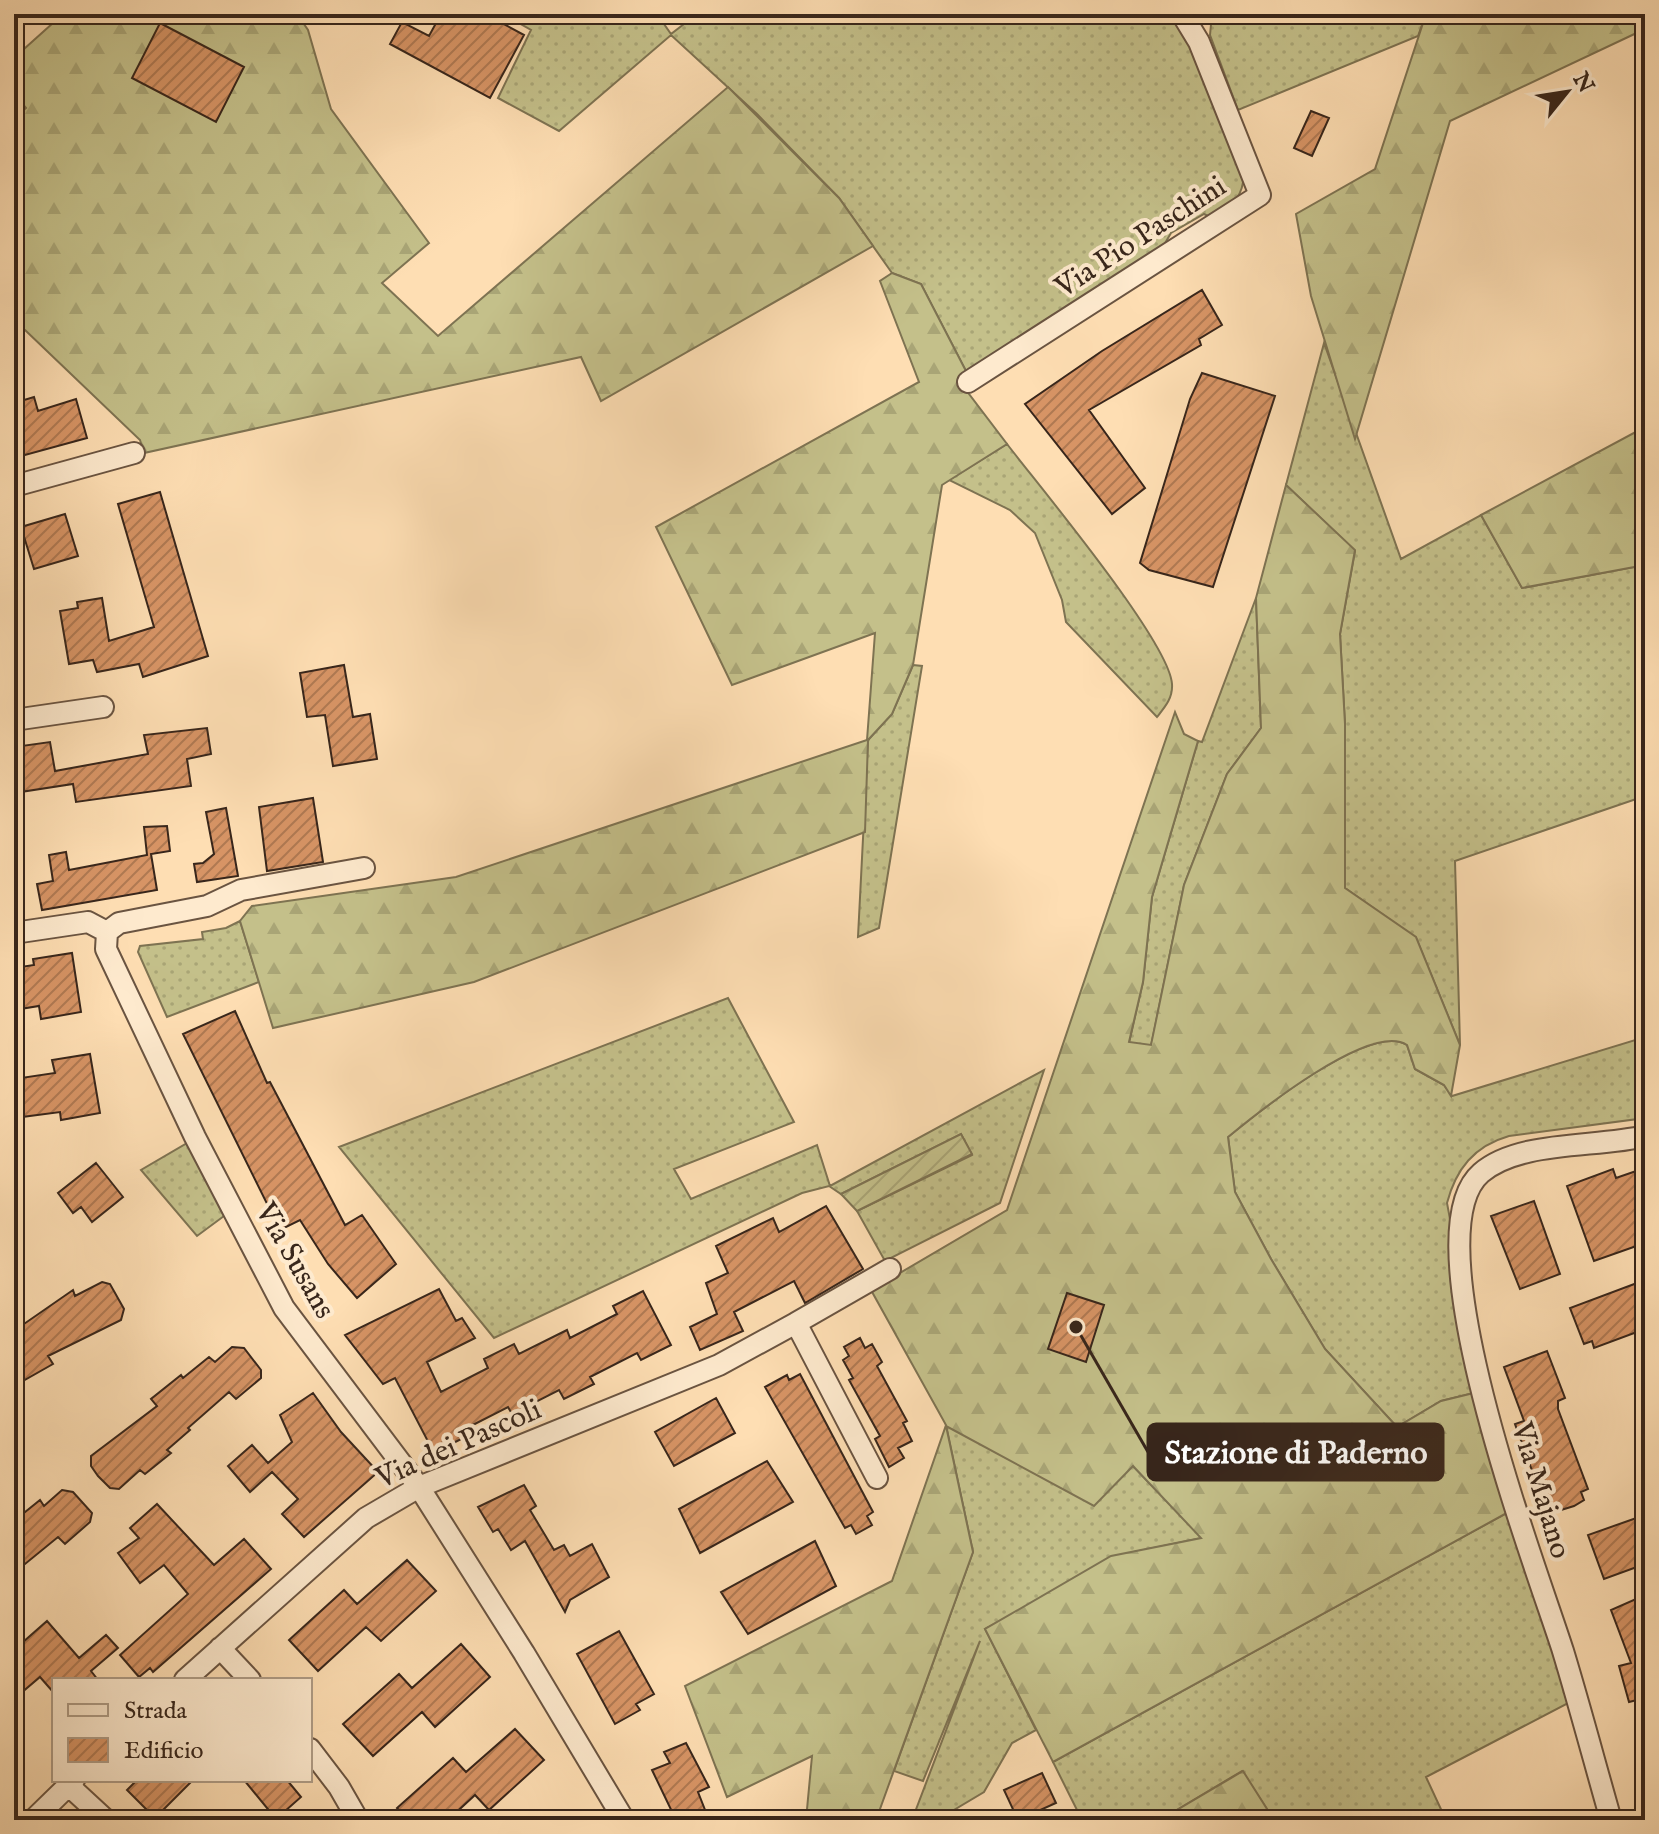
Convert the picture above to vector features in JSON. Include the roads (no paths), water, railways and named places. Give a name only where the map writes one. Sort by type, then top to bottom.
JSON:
[{"type":"street","name":"Via Pio Paschini","points":[[968,382],[1260,195],[1199,42],[1182,14]]},
{"type":"street","points":[[14,486],[134,453]]},
{"type":"street","points":[[14,720],[103,707]]},
{"type":"street","points":[[14,933],[88,922],[107,932],[119,923],[207,906],[241,890],[364,868]]},
{"type":"street","name":"Via Susans","points":[[107,932],[106,949],[195,1137],[284,1308],[419,1487],[624,1820]]},
{"type":"street","name":"Via Majano","points":[[1611,1820],[1563,1650],[1497,1452],[1479,1377],[1460,1247],[1464,1203],[1479,1174],[1506,1158],[1645,1136]]},
{"type":"street","name":"Via dei Pascoli","points":[[187,1678],[366,1518],[419,1487],[719,1365],[890,1269]]},
{"type":"street","points":[[796,1323],[877,1478]]},
{"type":"street","points":[[220,1648],[248,1678]]},
{"type":"street","points":[[312,1752],[339,1787],[358,1820]]},
{"type":"street","points":[[33,1820],[71,1783],[106,1820]]},
{"type":"place","name":"Stazione di Paderno","points":[[1076,1327]]}]
